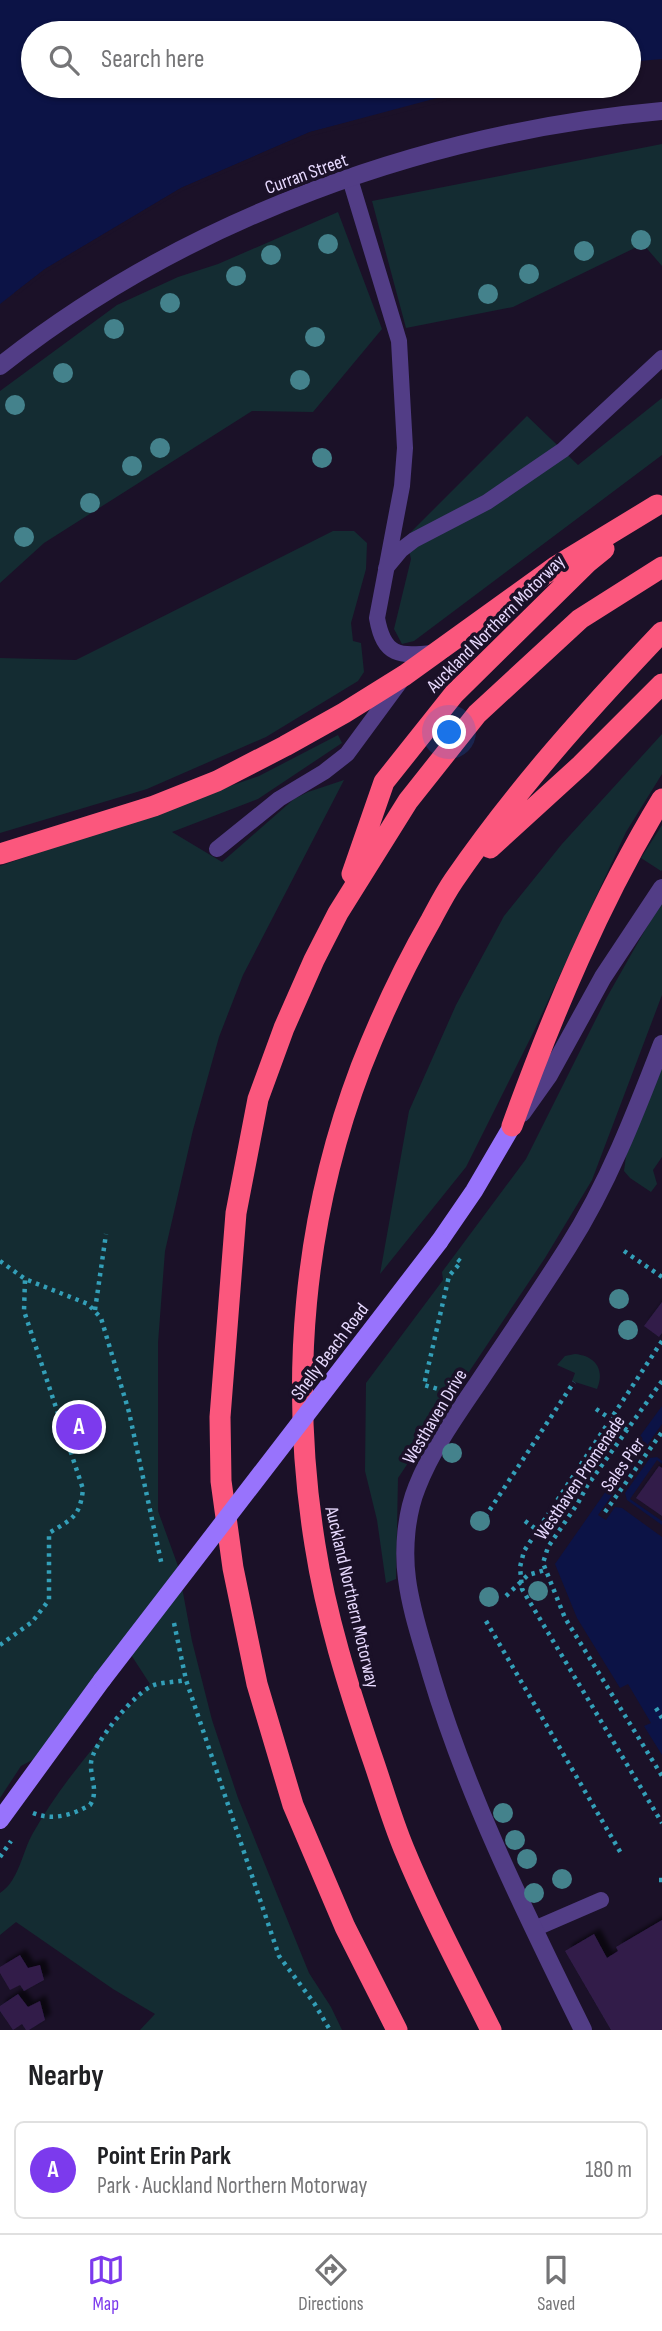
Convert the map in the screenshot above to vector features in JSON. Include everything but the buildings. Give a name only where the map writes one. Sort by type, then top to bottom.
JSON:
[{"type":"highway","points":[[0,854],[154,806],[217,781],[344,713],[405,675],[555,567],[660,504]]},
{"type":"highway","name":"Auckland Northern Motorway","points":[[338,913],[384,782],[454,694],[588,562],[660,504]]},
{"type":"highway","name":"Auckland Northern Motorway","points":[[397,2030],[345,1927],[293,1805],[257,1684],[233,1567],[221,1481],[220,1417],[236,1213],[256,1111],[284,1028],[338,913],[408,801],[477,714],[580,619],[662,567]]},
{"type":"highway","name":"Auckland Northern Motorway","points":[[491,2030],[403,1848],[352,1697],[330,1616],[315,1549],[305,1472],[301,1378],[307,1279],[322,1198],[344,1111],[376,1029],[413,952],[452,882],[542,764],[662,632]]},
{"type":"highway","name":"Auckland Northern Motorway","points":[[452,882],[581,765],[662,684]]},
{"type":"highway","points":[[512,1126],[548,1030],[579,960],[641,833],[662,799]]},
{"type":"main road","name":"Shelly Beach Road","points":[[0,1820],[102,1680],[445,1248],[512,1126]]},
{"type":"street","name":"Curran Street","points":[[0,366],[66,318],[126,280],[194,242],[266,210],[430,152],[562,123],[662,111]]},
{"type":"street","name":"Shelly Beach Road","points":[[512,1126],[550,1075],[603,977],[662,888]]},
{"type":"street","name":"Westhaven Drive","points":[[583,2030],[459,1762],[415,1622],[406,1576],[408,1526],[416,1488],[443,1436],[570,1244],[607,1179],[662,1044]]},
{"type":"lane","points":[[350,179],[399,341],[405,448],[402,486],[377,618],[382,640],[387,648],[410,655],[434,653]]},
{"type":"lane","points":[[385,570],[401,550],[414,540],[487,502],[563,450],[662,358]]},
{"type":"lane","points":[[217,849],[279,799],[324,772],[347,754],[405,675]]},
{"type":"lane","points":[[534,1929],[601,1900]]},
{"type":"path","points":[[95,1311],[106,1234]]},
{"type":"path","points":[[445,1248],[461,1262],[449,1276],[424,1384],[468,1397]]},
{"type":"path","points":[[624,1251],[662,1277]]},
{"type":"path","points":[[0,1261],[26,1279],[88,1304],[101,1318],[129,1412],[163,1573]]},
{"type":"path","points":[[0,1645],[32,1622],[49,1600],[49,1533],[76,1515],[81,1505],[83,1489],[24,1311],[26,1279]]},
{"type":"path","points":[[662,1341],[524,1551],[520,1567],[522,1589],[662,1823]]},
{"type":"path","name":"Westhaven Promenade","points":[[662,1381],[587,1486],[544,1558],[545,1570],[565,1618],[662,1776]]},
{"type":"path","points":[[485,1517],[574,1382]]},
{"type":"path","points":[[596,1409],[627,1430]]},
{"type":"path","name":"Sales Pier","points":[[605,1512],[662,1432]]},
{"type":"path","points":[[525,1521],[552,1541]]},
{"type":"path","points":[[506,1596],[528,1575],[545,1570]]},
{"type":"path","points":[[172,1613],[186,1680],[279,1956],[314,2003],[330,2030]]},
{"type":"path","points":[[486,1620],[622,1855]]},
{"type":"path","points":[[33,1812],[51,1818],[90,1805],[94,1792],[91,1767],[94,1752],[131,1702],[153,1685],[186,1680]]},
{"type":"path","points":[[656,1708],[662,1718]]},
{"type":"green space","points":[[662,144],[662,266],[643,244],[513,307],[406,328],[372,201]]},
{"type":"green space","points":[[338,212],[382,329],[313,412],[252,411],[44,543],[0,583],[0,391],[117,305],[178,277],[218,264]]},
{"type":"green space","points":[[662,398],[662,455],[414,641],[402,644],[394,629],[411,559],[406,537],[527,416],[578,465]]},
{"type":"green space","points":[[333,531],[354,531],[367,543],[366,569],[351,623],[353,641],[361,643],[364,672],[358,681],[266,737],[147,789],[0,833],[0,658],[76,660]]},
{"type":"green space","points":[[662,734],[662,774],[626,832],[534,1031],[466,1167],[380,1274],[409,1111],[456,1005],[504,916],[562,844]]},
{"type":"green space","points":[[338,735],[342,743],[258,799],[172,832],[222,862],[294,799],[344,780],[243,975],[219,1037],[193,1130],[165,1251],[158,1343],[158,1511],[178,1566],[192,1641],[212,1720],[238,1798],[309,1973],[342,2030],[140,2030],[155,2014],[113,1989],[16,1922],[0,1935],[0,1893],[16,1874],[33,1833],[72,1774],[150,1684],[124,1644],[110,1661],[89,1715],[64,1743],[21,1766],[0,1798],[0,866],[259,776]]},
{"type":"green space","points":[[662,825],[662,870],[661,871],[641,858]]},
{"type":"green space","points":[[662,900],[662,995],[592,1180],[545,1258],[398,1478],[396,1579],[386,1583],[377,1520],[365,1471],[366,1383],[443,1280],[442,1272],[526,1159],[607,997]]},
{"type":"green space","points":[[662,1068],[662,1157],[653,1170],[657,1184],[651,1192],[624,1171],[626,1156]]},
{"type":"green space","points":[[575,1354],[588,1358],[597,1365],[600,1376],[597,1389],[572,1381],[575,1373],[557,1365],[565,1356]]},
{"type":"shaded area","points":[[0,0],[662,0],[662,59],[641,61],[641,21],[21,21],[21,98],[445,98],[310,132],[181,188],[45,269],[0,304]]},
{"type":"shaded area","points":[[662,1406],[662,1755],[644,1726],[651,1723],[628,1684],[620,1688],[577,1618],[555,1564],[606,1491],[602,1488]]},
{"type":"pier","points":[[437,98],[458,98],[311,136],[182,191],[47,272],[16,296],[14,293],[45,269],[181,188],[310,132]]},
{"type":"pier","points":[[662,1424],[662,1461],[657,1457],[650,1458],[625,1493],[627,1500],[662,1525],[662,1537],[622,1508],[615,1507],[606,1520],[598,1515]]},
{"type":"pier","points":[[657,1460],[662,1464],[662,1521],[630,1499]]},
{"type":"place","name":"Point Erin Park","points":[[79,1427]]}]
